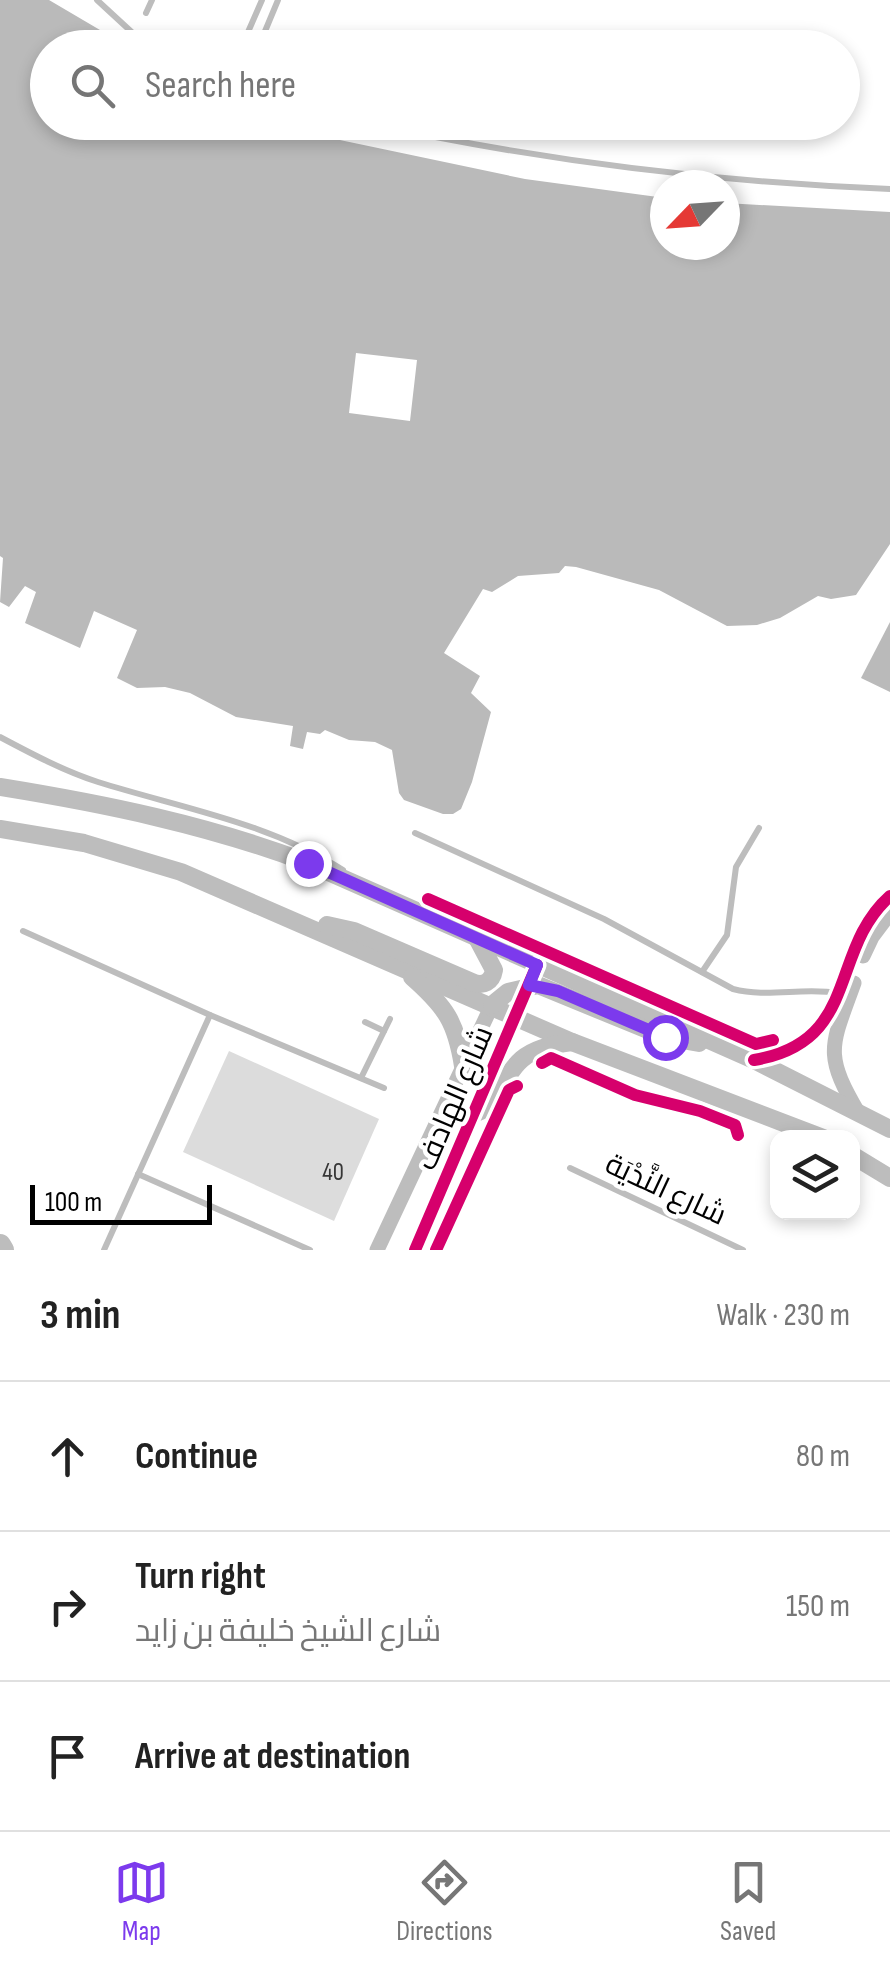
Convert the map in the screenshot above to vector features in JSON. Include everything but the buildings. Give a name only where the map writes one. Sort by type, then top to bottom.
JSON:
[{"type":"main road","points":[[0,787],[98,803],[282,853],[754,1060],[890,1129]]},
{"type":"main road","points":[[0,829],[149,861],[307,925],[572,1042],[802,1130]]},
{"type":"main road","points":[[307,925],[354,931],[484,984],[494,970],[477,938]]},
{"type":"main road","points":[[397,964],[444,1008],[457,1034],[463,1066]]},
{"type":"main road","points":[[492,1006],[508,992],[529,985],[558,991],[665,1037],[716,1043]]},
{"type":"main road","points":[[476,1112],[492,1106],[511,1068],[526,1054],[544,1046],[572,1042]]},
{"type":"main road","points":[[860,1155],[890,1166]]},
{"type":"main road","points":[[860,1157],[890,1178]]},
{"type":"street","points":[[754,1060],[791,1049],[812,1034],[832,1010],[863,931],[890,896]]},
{"type":"street","points":[[859,1114],[837,1074],[832,1049],[866,950],[890,913]]},
{"type":"street","name":"شارع الهادف","points":[[415,1250],[537,965]]},
{"type":"street","name":"شارع الهادف","points":[[378,1246],[492,1006]]},
{"type":"lane","points":[[98,0],[130,30]]},
{"type":"lane","points":[[146,13],[152,0]]},
{"type":"lane","points":[[249,30],[262,0]]},
{"type":"lane","points":[[266,30],[278,0]]},
{"type":"lane","points":[[452,140],[593,163],[744,180],[890,189]]},
{"type":"lane","points":[[0,737],[93,780],[252,826],[332,863],[366,890]]},
{"type":"lane","points":[[702,972],[726,935],[736,867],[759,828]]},
{"type":"lane","points":[[415,833],[563,898],[742,992],[812,989],[839,994]]},
{"type":"lane","points":[[23,931],[384,1088]]},
{"type":"lane","points":[[104,1250],[210,1015]]},
{"type":"lane","points":[[361,1078],[390,1019]]},
{"type":"lane","points":[[365,1022],[384,1032]]},
{"type":"lane","name":"شارع النَّدْيَة","points":[[570,1168],[743,1250]]},
{"type":"lane","points":[[138,1174],[310,1250]]},
{"type":"lane","points":[[363,1250],[378,1246]]},
{"type":"shaded area","points":[[0,0],[49,0],[100,30],[30,30],[30,140],[340,140],[525,179],[650,196],[650,260],[740,260],[740,204],[890,212],[890,544],[856,595],[831,599],[818,596],[780,618],[757,625],[727,626],[659,590],[576,567],[565,566],[559,573],[518,576],[492,592],[483,589],[444,653],[480,676],[471,693],[491,712],[472,782],[461,809],[453,814],[404,800],[399,793],[392,750],[375,742],[349,740],[325,730],[320,734],[307,732],[303,749],[290,746],[293,726],[236,717],[190,693],[165,687],[137,688],[117,678],[137,630],[94,611],[80,648],[25,623],[36,592],[25,586],[9,607],[0,602]],"holes":[[[356,353],[417,360],[410,421],[349,413]]]},
{"type":"shaded area","points":[[890,622],[890,692],[861,678]]},
{"type":"cycle path","points":[[754,1060],[788,1050],[812,1035],[828,1015],[871,918],[890,896]]},
{"type":"cycle path","points":[[428,899],[756,1044],[773,1040]]},
{"type":"cycle path","points":[[415,1250],[537,965]]},
{"type":"cycle path","points":[[542,1063],[551,1058],[635,1095],[700,1111],[735,1125],[738,1135]]},
{"type":"cycle path","points":[[436,1250],[509,1090],[517,1086]]},
{"type":"route","points":[[308,863],[537,965],[529,985],[558,991],[665,1037]]}]
